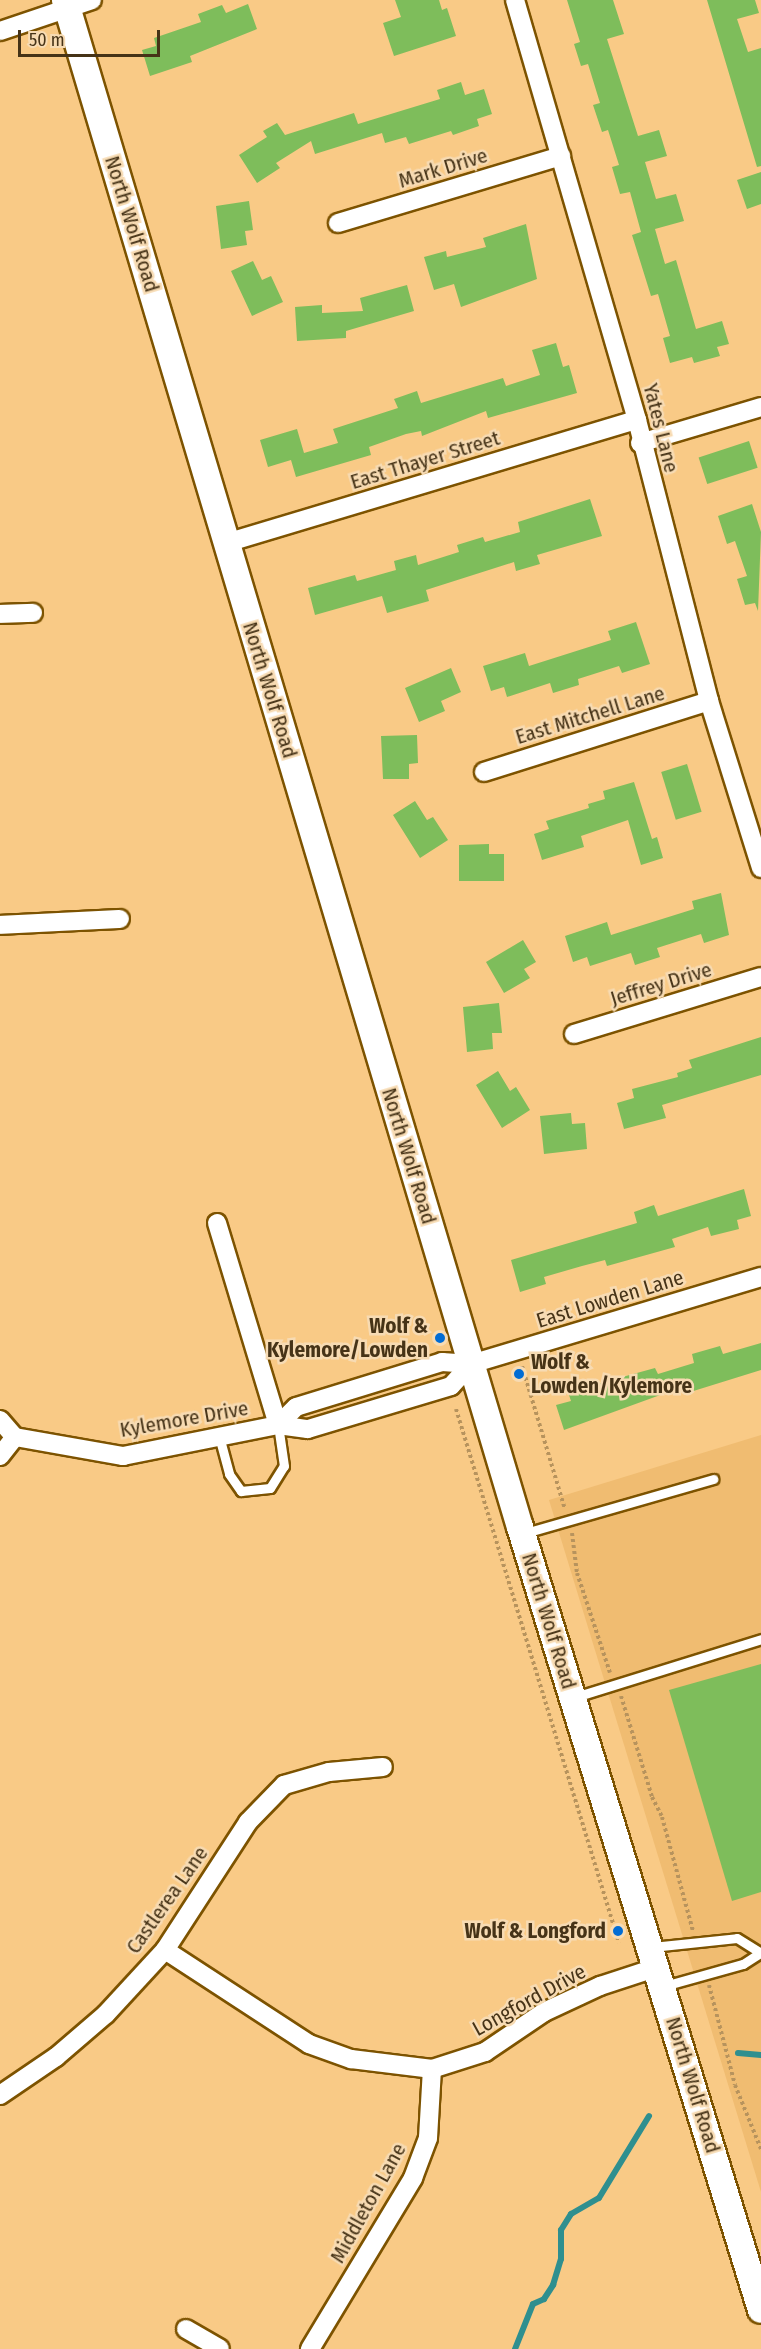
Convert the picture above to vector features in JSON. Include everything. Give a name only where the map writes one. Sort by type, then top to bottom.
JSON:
[{"type":"main road","name":"North Wolf Road","points":[[66,5],[471,1364],[572,1698],[658,1967],[761,2310]]},
{"type":"street","points":[[0,31],[66,5],[92,0]]},
{"type":"street","name":"Yates Lane","points":[[515,0],[637,420],[640,443],[709,701],[761,868]]},
{"type":"street","name":"Mark Drive","points":[[338,223],[561,156]]},
{"type":"street","points":[[640,443],[761,407]]},
{"type":"street","name":"East Thayer Street","points":[[226,543],[637,420]]},
{"type":"street","points":[[0,614],[33,613]]},
{"type":"street","name":"East Mitchell Lane","points":[[484,772],[709,701]]},
{"type":"street","points":[[0,925],[120,919]]},
{"type":"street","name":"Jeffrey Drive","points":[[574,1034],[761,976]]},
{"type":"street","points":[[217,1223],[278,1425]]},
{"type":"street","name":"East Lowden Lane","points":[[471,1364],[761,1277]]},
{"type":"street","name":"Kylemore Drive","points":[[278,1425],[296,1407],[442,1362],[471,1364]]},
{"type":"street","name":"Kylemore Drive","points":[[15,1437],[123,1456],[278,1425],[308,1430],[451,1386],[471,1364]]},
{"type":"street","points":[[0,1420],[15,1437],[0,1456]]},
{"type":"street","name":"Castlerea Lane","points":[[0,2095],[56,2057],[106,2014],[165,1950],[248,1822],[284,1785],[329,1772],[383,1767]]},
{"type":"street","name":"Longford Drive","points":[[165,1950],[309,2044],[351,2059],[432,2069],[485,2052],[544,2012],[600,1986],[658,1967]]},
{"type":"street","name":"Middleton Lane","points":[[310,2349],[413,2178],[428,2138],[432,2069]]},
{"type":"street","points":[[186,2329],[220,2349]]},
{"type":"lane","points":[[219,1436],[229,1474],[241,1491],[270,1488],[284,1467],[278,1425]]},
{"type":"lane","points":[[523,1534],[714,1479]]},
{"type":"lane","points":[[572,1698],[761,1639]]},
{"type":"lane","points":[[737,1938],[760,1953],[743,1964],[707,1976],[658,1967],[697,1942],[737,1938]]},
{"type":"path","points":[[522,1366],[568,1521],[577,1573],[662,1817],[697,1942]]},
{"type":"path","points":[[456,1409],[618,1943]]},
{"type":"path","points":[[707,1976],[735,2085],[761,2149]]},
{"type":"shaded area","points":[[761,1435],[761,2192],[549,1500]]},
{"type":"building","points":[[395,0],[439,0],[442,10],[447,8],[456,36],[394,56],[383,23],[401,17]]},
{"type":"building","points":[[567,0],[613,0],[624,34],[607,39],[638,136],[659,130],[667,156],[645,162],[656,199],[676,194],[684,221],[655,229],[665,264],[676,260],[696,329],[722,321],[729,344],[717,347],[720,356],[694,363],[692,357],[670,363],[663,338],[670,336],[658,294],[651,296],[632,235],[641,232],[630,192],[620,194],[612,167],[619,165],[608,130],[602,132],[593,105],[600,103],[588,64],[581,66],[574,44],[580,42]]},
{"type":"building","points":[[707,0],[755,0],[759,13],[737,19],[748,52],[761,48],[761,166],[757,167]]},
{"type":"building","points":[[248,4],[257,29],[190,56],[192,62],[150,76],[142,50],[156,46],[154,38],[201,22],[198,14],[222,5],[226,13]]},
{"type":"building","points":[[461,82],[465,95],[484,89],[492,114],[477,119],[479,126],[453,135],[451,131],[409,144],[406,137],[385,143],[382,133],[315,154],[311,141],[276,163],[280,168],[257,183],[239,155],[267,137],[263,131],[277,123],[285,135],[354,113],[358,124],[440,99],[437,90]]},
{"type":"building","points":[[761,172],[761,204],[747,209],[737,180]]},
{"type":"building","points":[[249,201],[253,230],[245,231],[247,245],[221,249],[216,206]]},
{"type":"building","points":[[526,224],[537,279],[461,307],[454,284],[434,290],[424,257],[446,251],[447,257],[486,247],[483,238]]},
{"type":"building","points":[[253,261],[262,280],[271,276],[283,302],[252,316],[231,271]]},
{"type":"building","points":[[407,285],[414,311],[346,331],[346,338],[297,341],[295,307],[322,305],[322,313],[363,311],[360,298]]},
{"type":"building","points":[[556,343],[563,367],[569,365],[577,393],[488,418],[486,411],[422,436],[421,431],[406,434],[369,447],[371,455],[296,477],[291,460],[268,467],[260,440],[297,429],[304,453],[338,443],[333,429],[398,408],[394,399],[417,391],[421,403],[503,378],[506,386],[540,375],[532,350]]},
{"type":"building","points":[[749,441],[758,468],[707,484],[699,457]]},
{"type":"building","points":[[590,499],[602,536],[537,555],[540,564],[516,571],[514,562],[426,590],[429,601],[387,613],[382,596],[315,615],[308,588],[355,575],[357,581],[396,570],[394,561],[416,555],[418,565],[459,552],[457,545],[483,537],[485,542],[520,532],[518,522]]},
{"type":"building","points":[[752,504],[761,532],[758,611],[755,603],[745,605],[737,579],[747,576],[735,541],[727,544],[718,516]]},
{"type":"building","points":[[636,622],[650,664],[622,673],[619,666],[578,679],[579,685],[553,693],[550,683],[507,697],[504,687],[491,691],[483,666],[525,653],[529,666],[611,640],[608,631]]},
{"type":"building","points":[[451,668],[461,692],[441,701],[445,711],[419,722],[405,688]]},
{"type":"building","points":[[417,735],[418,763],[409,764],[409,779],[383,779],[381,736]]},
{"type":"building","points":[[687,764],[702,812],[676,820],[661,772]]},
{"type":"building","points":[[634,782],[652,839],[657,837],[663,858],[641,865],[628,820],[581,836],[584,847],[542,860],[534,834],[549,829],[546,821],[589,808],[588,804],[605,799],[603,791]]},
{"type":"building","points":[[415,801],[427,820],[433,817],[448,840],[420,858],[393,815]]},
{"type":"building","points":[[489,844],[489,854],[504,854],[504,881],[459,881],[459,845]]},
{"type":"building","points":[[721,893],[729,935],[704,943],[701,934],[657,948],[660,957],[635,965],[631,953],[590,966],[587,957],[573,962],[565,936],[607,922],[611,935],[694,909],[692,901]]},
{"type":"building","points":[[523,940],[536,962],[524,969],[530,978],[504,993],[486,962]]},
{"type":"building","points":[[499,1003],[502,1033],[492,1033],[493,1049],[467,1052],[463,1007]]},
{"type":"building","points":[[761,1037],[761,1075],[662,1105],[666,1118],[624,1129],[617,1103],[634,1098],[632,1089],[678,1077],[677,1073],[692,1068],[689,1060]]},
{"type":"building","points":[[498,1071],[510,1091],[516,1087],[530,1110],[502,1128],[476,1085]]},
{"type":"building","points":[[571,1113],[572,1124],[585,1123],[587,1149],[544,1154],[540,1116]]},
{"type":"building","points":[[744,1189],[751,1216],[737,1220],[739,1229],[711,1236],[708,1227],[672,1239],[675,1247],[607,1266],[605,1260],[544,1277],[546,1284],[520,1292],[511,1260],[637,1223],[634,1212],[654,1205],[658,1216]]},
{"type":"building","points":[[761,1343],[761,1370],[687,1393],[685,1386],[564,1430],[556,1405],[571,1401],[568,1392],[655,1368],[658,1374],[694,1363],[692,1354],[720,1346],[723,1354]]},
{"type":"building","points":[[761,1664],[761,1892],[732,1901],[669,1690]]},
{"type":"waterway","points":[[738,2053],[761,2055]]},
{"type":"waterway","points":[[515,2349],[533,2304],[544,2299],[553,2285],[561,2259],[561,2230],[571,2214],[599,2198],[649,2116]]},
{"type":"place","name":"Wolf & Kylemore/Lowden","points":[[440,1338]]},
{"type":"place","name":"Wolf & Lowden/Kylemore","points":[[519,1374]]},
{"type":"place","name":"Wolf & Longford","points":[[618,1931]]}]
